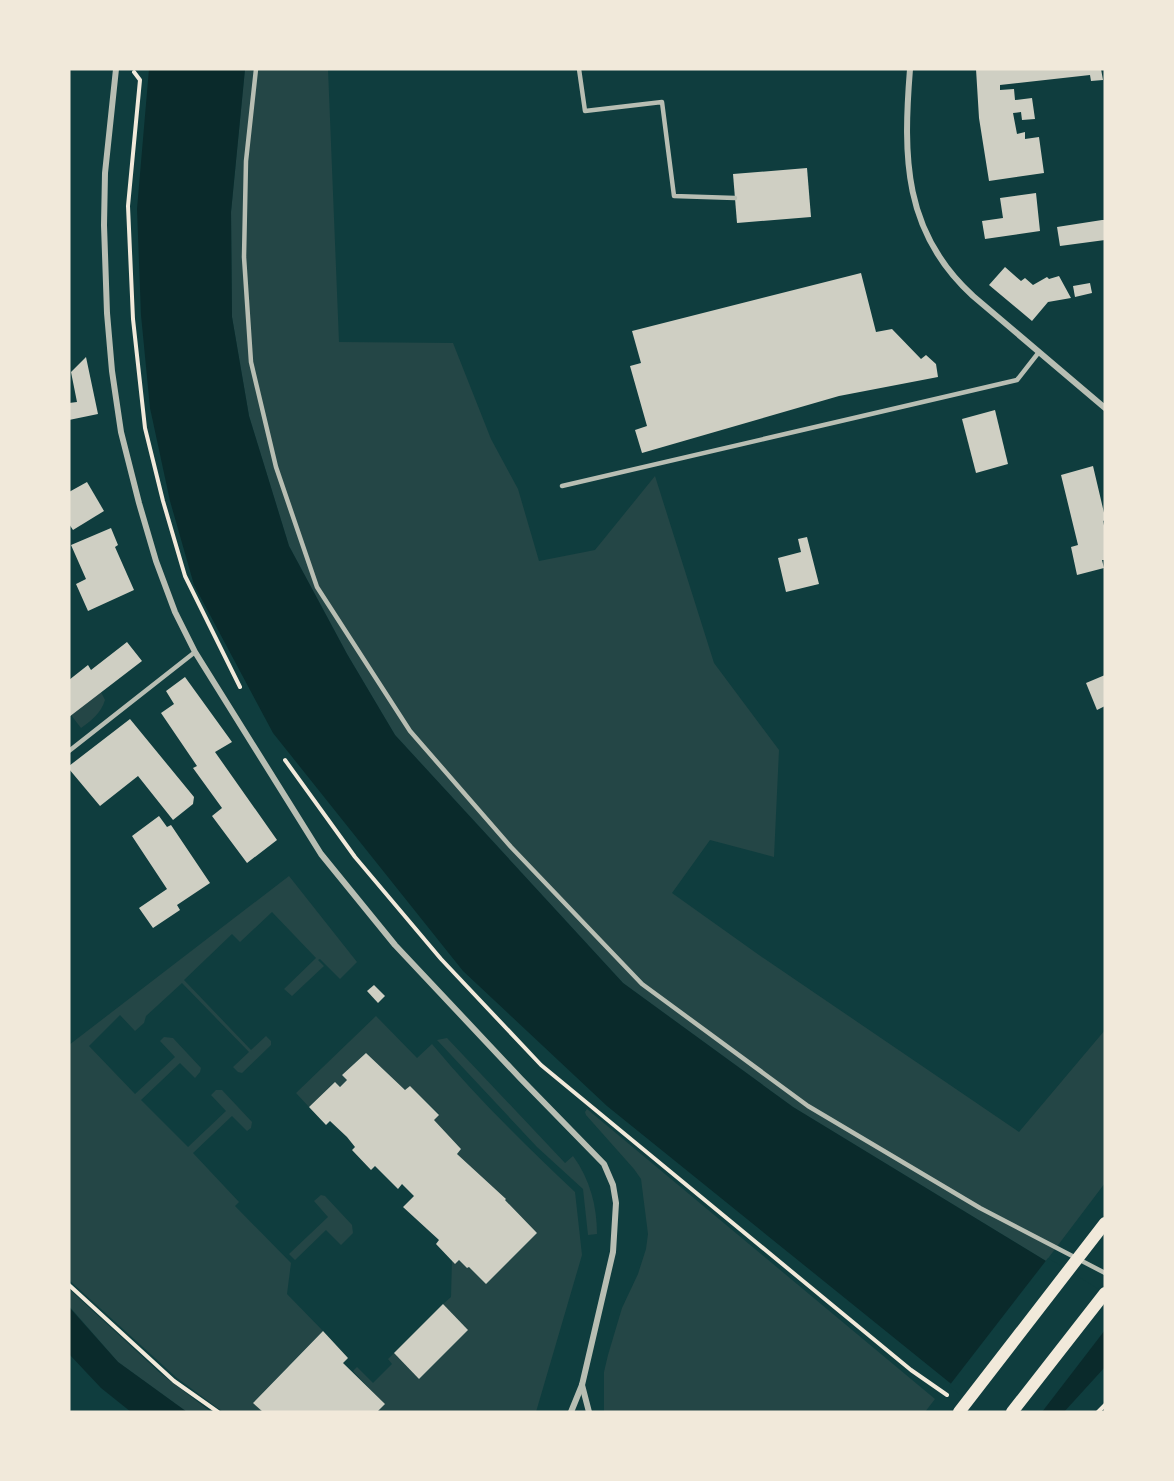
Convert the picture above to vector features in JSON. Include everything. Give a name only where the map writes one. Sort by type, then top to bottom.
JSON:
[{"type":"main road","points":[[959,1412],[1105,1223]]},
{"type":"main road","points":[[1012,1412],[1105,1293]]},
{"type":"street","points":[[116,69],[104,199],[106,298],[112,370],[121,432],[149,538],[175,612],[195,652],[321,854],[411,962],[604,1164],[613,1185],[616,1203],[613,1252],[582,1385],[571,1412]]},
{"type":"street","points":[[910,69],[908,168],[913,195],[925,232],[943,264],[964,289],[1105,408]]},
{"type":"street","points":[[582,1385],[589,1412]]},
{"type":"lane","points":[[256,69],[246,161],[244,257],[254,372],[276,467],[316,587],[410,731],[511,847],[642,984],[808,1106],[980,1208],[1105,1273]]},
{"type":"lane","points":[[579,69],[585,111],[662,102],[674,196],[735,198]]},
{"type":"lane","points":[[561,486],[1017,380],[1039,352]]},
{"type":"lane","points":[[69,751],[195,652]]},
{"type":"path","points":[[131,69],[140,80],[128,206],[133,319],[145,428],[185,576],[241,688]]},
{"type":"path","points":[[283,756],[362,865],[441,959],[541,1065],[911,1370],[949,1396]]},
{"type":"path","points":[[69,1285],[174,1381],[218,1412]]},
{"type":"path","points":[[1098,1412],[1105,1405]]},
{"type":"shaded area","points":[[149,69],[245,69],[231,212],[232,317],[249,416],[289,546],[347,654],[395,735],[623,983],[793,1107],[1105,1297],[1105,1412],[986,1412],[607,1106],[463,971],[273,733],[194,585],[170,501],[150,408],[141,315],[137,209]]},
{"type":"shaded area","points":[[245,69],[328,69],[339,342],[453,343],[491,439],[518,489],[539,561],[595,550],[655,476],[714,663],[779,750],[774,857],[710,840],[672,893],[1019,1132],[1105,1030],[1105,1183],[1046,1261],[793,1107],[623,983],[395,735],[347,654],[289,546],[249,416],[232,317],[231,212]]},
{"type":"shaded area","points":[[101,692],[105,700],[101,709],[81,728],[71,715]]},
{"type":"shaded area","points":[[289,876],[357,962],[340,979],[320,959],[318,960],[324,966],[292,996],[284,989],[316,958],[272,912],[240,942],[232,934],[184,980],[251,1050],[266,1036],[271,1041],[271,1045],[242,1073],[233,1067],[249,1052],[182,983],[146,1016],[144,1023],[135,1031],[120,1015],[89,1046],[135,1094],[175,1057],[160,1041],[164,1037],[173,1038],[201,1068],[200,1072],[195,1078],[180,1063],[141,1100],[188,1147],[226,1111],[211,1095],[216,1090],[222,1090],[252,1122],[251,1128],[247,1131],[232,1116],[193,1153],[239,1202],[235,1206],[291,1263],[287,1294],[323,1331],[254,1402],[263,1412],[223,1412],[177,1378],[69,1280],[69,1045]]},
{"type":"shaded area","points":[[376,1016],[417,1058],[432,1044],[501,1120],[575,1192],[582,1255],[536,1412],[377,1412],[384,1404],[353,1371],[357,1367],[373,1383],[392,1364],[388,1359],[394,1353],[419,1379],[468,1330],[443,1304],[451,1297],[452,1260],[459,1260],[467,1268],[469,1267],[486,1284],[537,1233],[505,1198],[457,1154],[461,1149],[434,1120],[439,1114],[410,1086],[405,1090],[366,1053],[342,1075],[347,1080],[340,1087],[334,1083],[309,1107],[296,1093]]},
{"type":"shaded area","points":[[447,1038],[565,1163],[573,1156],[584,1174],[591,1193],[596,1213],[597,1234],[588,1235],[583,1189],[537,1147],[437,1040]]},
{"type":"shaded area","points":[[587,1109],[935,1399],[925,1412],[604,1412],[604,1372],[608,1355],[622,1308],[638,1274],[648,1234],[641,1179],[586,1115]]},
{"type":"shaded area","points":[[321,1195],[325,1196],[352,1225],[353,1233],[341,1245],[326,1230],[295,1260],[289,1254],[328,1217],[314,1201]]},
{"type":"shaded area","points":[[69,1289],[160,1373],[211,1412],[187,1412],[118,1362],[69,1306]]},
{"type":"shaded area","points":[[69,1307],[118,1362],[187,1412],[131,1412],[101,1388],[69,1354]]},
{"type":"pier","points":[[1048,1258],[1105,1293],[1105,1330],[1042,1412],[981,1412],[949,1386]]},
{"type":"pier","points":[[1105,1367],[1105,1409],[1102,1412],[1064,1412]]},
{"type":"building","points":[[976,69],[1101,69],[1103,80],[1091,81],[1090,75],[1000,85],[1000,90],[1014,89],[1015,100],[1032,98],[1035,119],[1022,120],[1021,112],[1013,113],[1017,134],[1025,132],[1025,139],[1039,137],[1044,173],[989,181],[979,118]]},
{"type":"building","points":[[807,168],[811,217],[737,223],[733,174]]},
{"type":"building","points":[[1036,193],[1040,231],[985,239],[982,221],[1003,218],[1000,198]]},
{"type":"building","points":[[1105,220],[1105,240],[1060,246],[1057,227]]},
{"type":"building","points":[[1005,267],[1021,281],[1025,278],[1033,285],[1047,277],[1049,279],[1059,276],[1071,298],[1048,302],[1032,321],[989,285]]},
{"type":"building","points":[[861,273],[876,332],[892,329],[921,359],[926,355],[936,364],[938,377],[839,396],[642,453],[635,430],[647,426],[630,366],[641,363],[632,331]]},
{"type":"building","points":[[1090,283],[1092,293],[1075,297],[1073,286]]},
{"type":"building","points":[[86,357],[98,414],[69,420],[69,403],[77,402],[71,372]]},
{"type":"building","points":[[995,410],[1008,464],[976,473],[962,419]]},
{"type":"building","points":[[1093,466],[1105,517],[1103,521],[1105,560],[1102,560],[1104,568],[1077,575],[1071,547],[1078,545],[1061,475]]},
{"type":"building","points":[[87,482],[104,511],[73,530],[69,524],[69,492]]},
{"type":"building","points":[[111,528],[118,545],[115,547],[134,590],[88,611],[76,584],[86,579],[71,545]]},
{"type":"building","points":[[807,537],[819,584],[786,592],[778,558],[801,552],[798,539]]},
{"type":"building","points":[[127,642],[142,661],[69,717],[69,680],[88,665],[91,670]]},
{"type":"building","points":[[1105,675],[1105,706],[1097,710],[1086,683]]},
{"type":"building","points":[[185,677],[232,742],[215,752],[277,840],[247,863],[212,816],[222,808],[193,768],[197,766],[161,713],[174,704],[166,691]]},
{"type":"building","points":[[130,719],[194,797],[193,804],[173,820],[138,776],[100,806],[69,769],[69,766]]},
{"type":"building","points":[[159,816],[167,827],[171,825],[210,883],[177,905],[180,910],[153,928],[139,908],[167,889],[132,836]]},
{"type":"building","points":[[374,985],[385,996],[378,1003],[367,991]]},
{"type":"building","points":[[366,1053],[405,1090],[410,1086],[439,1115],[434,1120],[461,1149],[457,1154],[506,1199],[537,1233],[486,1284],[459,1260],[455,1264],[436,1244],[439,1240],[403,1207],[414,1196],[402,1184],[398,1189],[375,1166],[371,1170],[352,1150],[355,1147],[347,1137],[330,1121],[326,1125],[309,1107],[335,1082],[340,1087],[347,1080],[342,1075]]},
{"type":"building","points":[[443,1304],[468,1330],[419,1379],[394,1353]]},
{"type":"building","points":[[323,1331],[348,1358],[343,1363],[385,1404],[377,1412],[263,1412],[253,1403]]}]
